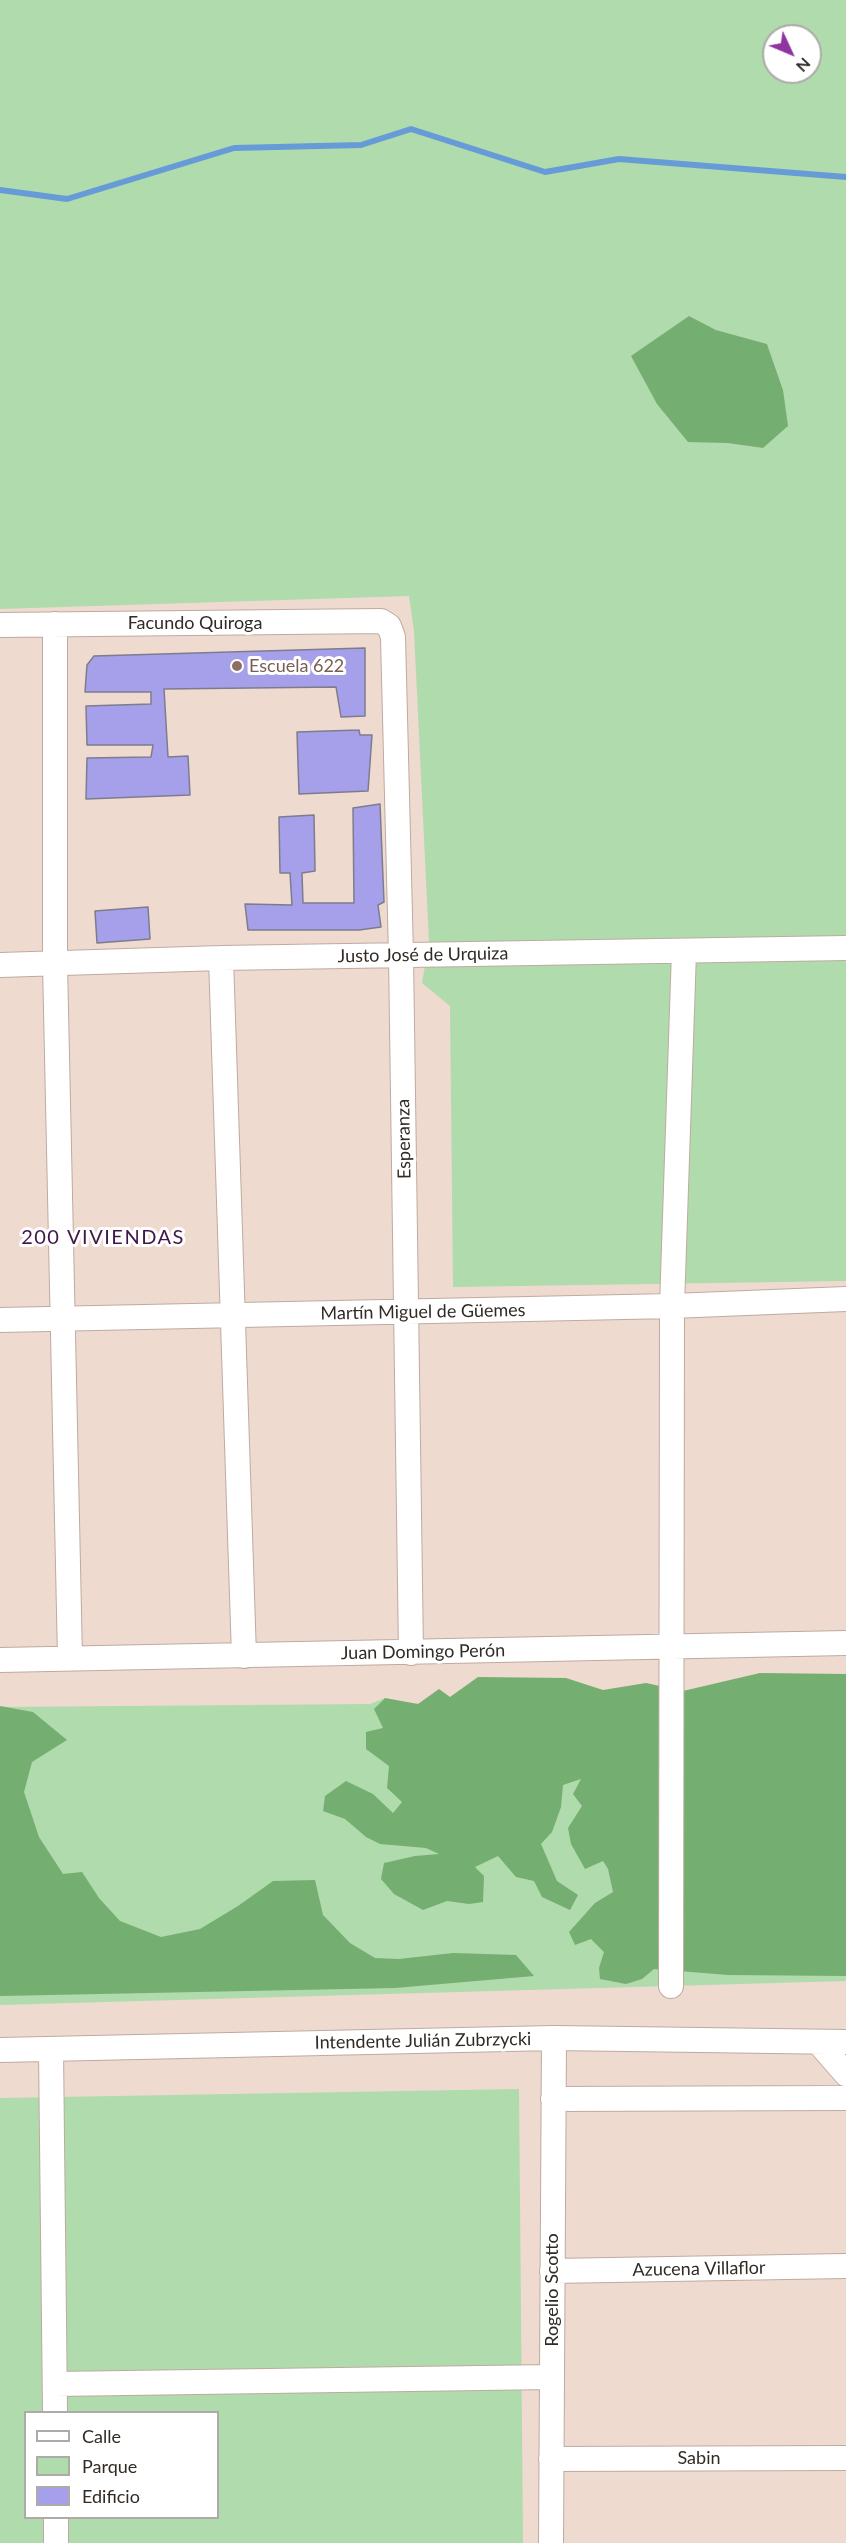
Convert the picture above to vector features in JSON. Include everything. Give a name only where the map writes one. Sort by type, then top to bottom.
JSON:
[{"type":"street","name":"Facundo Quiroga","points":[[0,625],[381,621],[389,626]]},
{"type":"street","points":[[55,624],[55,963],[70,1658]]},
{"type":"street","name":"Esperanza","points":[[389,626],[393,637],[401,956],[411,1653]]},
{"type":"street","name":"Justo José de Urquiza","points":[[0,965],[221,958],[846,948]]},
{"type":"street","points":[[671,1986],[672,1306],[684,951]]},
{"type":"street","points":[[221,958],[244,1656]]},
{"type":"street","name":"Martín Miguel de Güemes","points":[[0,1320],[672,1306],[846,1299]]},
{"type":"street","name":"Juan Domingo Perón","points":[[0,1660],[846,1643]]},
{"type":"street","name":"Intendente Julián Zubrzycki","points":[[0,2050],[554,2038],[846,2042]]},
{"type":"street","name":"Rogelio Scotto","points":[[551,2543],[554,2038]]},
{"type":"street","points":[[819,2043],[846,2074]]},
{"type":"street","points":[[51,2049],[55,2411]]},
{"type":"street","points":[[553,2099],[846,2097]]},
{"type":"street","name":"Azucena Villaflor","points":[[552,2271],[846,2266]]},
{"type":"street","points":[[55,2384],[552,2377]]},
{"type":"street","name":"Sabin","points":[[551,2459],[846,2458]]},
{"type":"street","points":[[56,2519],[56,2543]]},
{"type":"green space","points":[[0,0],[846,0],[846,1281],[453,1287],[450,1006],[422,983],[429,942],[414,631],[409,596],[0,609]],"holes":[[[689,316],[716,330],[767,344],[783,390],[763,448],[727,443]]]},
{"type":"green space","points":[[689,316],[716,330],[767,344],[783,390],[788,426],[763,448],[727,443],[688,442],[657,404],[631,356]]},
{"type":"green space","points":[[760,1673],[846,1674],[846,1976],[728,1975],[654,1969],[642,1979],[626,1984],[600,1979],[599,1968],[604,1952],[591,1939],[575,1945],[569,1932],[595,1903],[613,1892],[608,1869],[603,1861],[585,1869],[571,1844],[568,1828],[582,1806],[573,1794],[581,1779],[563,1785],[561,1807],[552,1832],[541,1844],[557,1881],[578,1895],[570,1910],[542,1897],[534,1881],[516,1877],[498,1856],[475,1867],[484,1876],[483,1902],[469,1904],[447,1901],[423,1910],[394,1894],[381,1879],[384,1863],[415,1856],[439,1854],[426,1848],[380,1844],[366,1837],[345,1819],[323,1811],[325,1796],[346,1781],[373,1794],[393,1813],[402,1802],[387,1788],[389,1766],[366,1749],[366,1732],[383,1728],[374,1709],[385,1698],[418,1704],[439,1689],[450,1697],[478,1677],[566,1678],[603,1690],[646,1683],[683,1691]]},
{"type":"green space","points":[[846,1688],[846,1981],[0,2005],[0,1707],[370,1704],[385,1698],[380,1703],[402,1704]]},
{"type":"green space","points":[[0,1706],[33,1712],[67,1740],[32,1762],[24,1792],[39,1837],[63,1874],[82,1872],[99,1898],[120,1921],[161,1937],[200,1929],[273,1881],[315,1880],[323,1915],[350,1943],[375,1958],[399,1959],[453,1953],[516,1955],[534,1976],[395,1988],[0,1996]]},
{"type":"green space","points":[[519,2089],[523,2543],[0,2543],[0,2098]]},
{"type":"building","points":[[365,648],[365,716],[341,717],[336,687],[164,689],[168,757],[188,756],[190,795],[86,799],[87,758],[151,757],[153,745],[87,745],[86,706],[151,704],[151,692],[85,692],[87,665],[94,656]]},
{"type":"building","points":[[359,730],[360,735],[372,735],[368,791],[299,794],[297,732]]},
{"type":"building","points":[[380,804],[384,902],[378,905],[381,927],[359,930],[248,930],[245,904],[292,905],[290,873],[280,873],[279,817],[314,815],[315,871],[302,873],[303,903],[354,903],[353,808]]},
{"type":"building","points":[[148,907],[150,939],[97,943],[95,911]]},
{"type":"waterway","points":[[0,190],[67,199],[234,148],[361,145],[411,129],[545,172],[619,159],[846,177]]},
{"type":"place","name":"Escuela 622","points":[[237,666]]},
{"type":"district","name":"200 VIVIENDAS","points":[[103,1238]]}]
